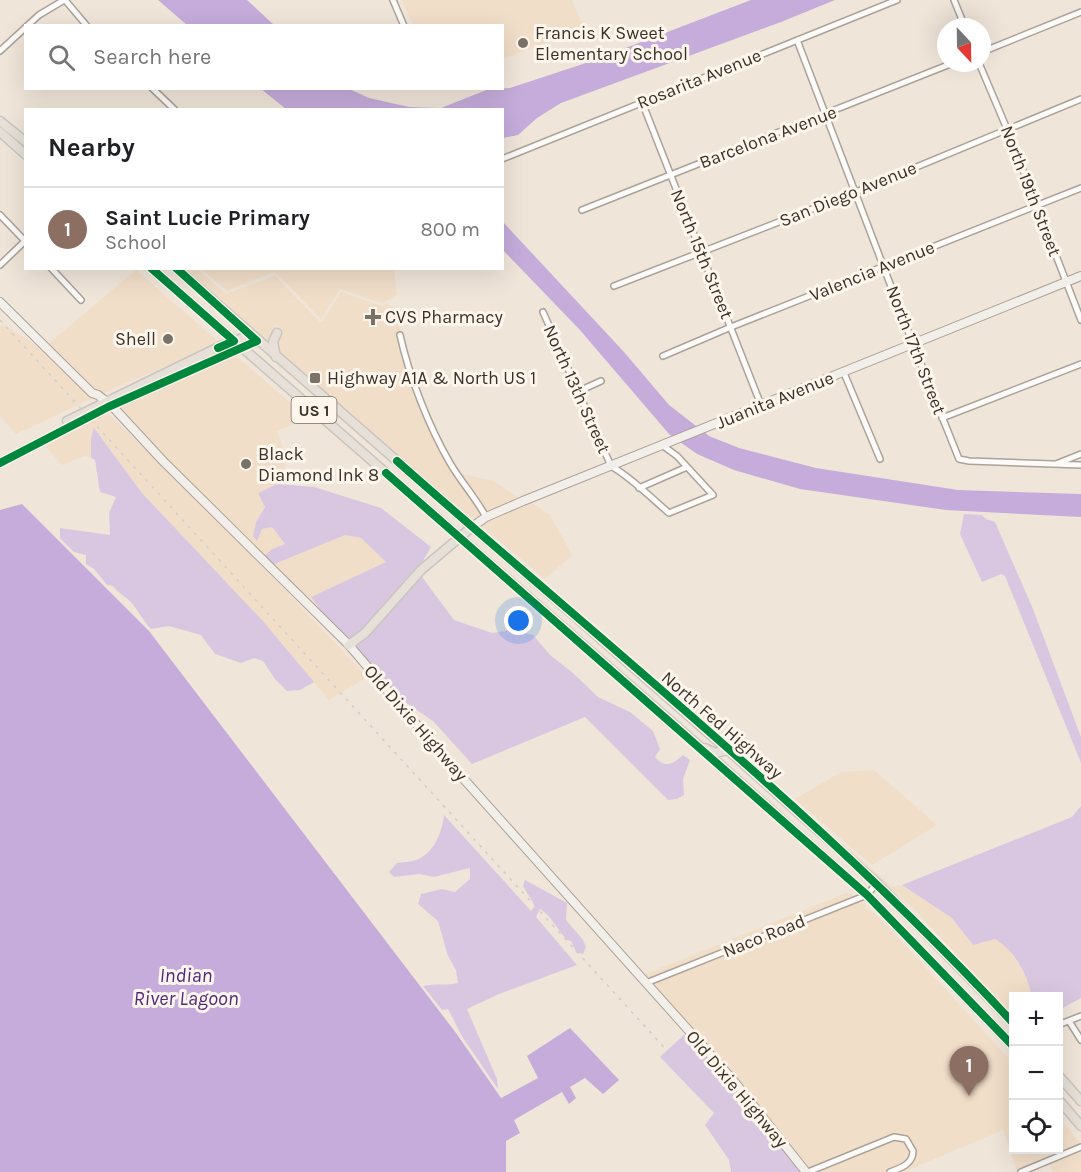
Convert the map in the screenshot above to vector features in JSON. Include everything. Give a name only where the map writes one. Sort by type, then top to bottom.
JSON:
[{"type":"main road","points":[[0,121],[24,140]]},
{"type":"main road","points":[[0,132],[24,153]]},
{"type":"main road","name":"US 1","points":[[153,270],[234,341]]},
{"type":"main road","name":"US 1","points":[[178,270],[276,357]]},
{"type":"main road","points":[[276,357],[273,342],[277,333]]},
{"type":"main road","points":[[2,462],[12,454],[103,403],[234,341],[254,338]]},
{"type":"main road","points":[[12,454],[108,407],[241,348],[254,338]]},
{"type":"main road","name":"North Fed Highway","points":[[234,341],[867,895],[1013,1046]]},
{"type":"main road","name":"North Fed Highway","points":[[276,357],[728,750],[877,883],[1009,1019]]},
{"type":"main road","points":[[349,645],[365,633],[421,570],[472,527]]},
{"type":"main road","points":[[699,746],[715,753],[728,750]]},
{"type":"main road","points":[[1063,1080],[1081,1101]]},
{"type":"main road","points":[[1060,1100],[1079,1122]]},
{"type":"street","points":[[28,24],[65,0],[85,24]]},
{"type":"street","points":[[393,0],[403,24]]},
{"type":"street","name":"Rosarita Avenue","points":[[504,158],[897,0]]},
{"type":"street","points":[[954,0],[961,18]]},
{"type":"street","points":[[991,47],[1081,12]]},
{"type":"street","points":[[0,51],[24,28]]},
{"type":"street","name":"North 17th Street","points":[[796,40],[959,459],[1055,464]]},
{"type":"street","name":"Barcelona Avenue","points":[[582,210],[937,69]]},
{"type":"street","name":"North 19th Street","points":[[983,72],[1081,320]]},
{"type":"street","points":[[154,90],[173,108]]},
{"type":"street","name":"San Diego Avenue","points":[[614,286],[856,192],[1081,99]]},
{"type":"street","name":"North 15th Street","points":[[642,102],[761,405]]},
{"type":"street","name":"Valencia Avenue","points":[[663,356],[1081,188]]},
{"type":"street","points":[[0,215],[24,241]]},
{"type":"street","points":[[0,265],[24,243]]},
{"type":"street","points":[[53,270],[81,300]]},
{"type":"street","name":"Juanita Avenue","points":[[472,527],[486,517],[1081,276]]},
{"type":"street","name":"Old Dixie Highway","points":[[0,302],[92,393],[105,399],[163,461],[349,645],[445,758],[733,1080],[807,1172]]},
{"type":"street","name":"North 13th Street","points":[[543,312],[611,466]]},
{"type":"street","points":[[400,335],[405,360],[439,441],[459,478],[486,517]]},
{"type":"street","points":[[942,418],[1081,364]]},
{"type":"street","points":[[844,373],[880,459]]},
{"type":"street","points":[[579,391],[602,381]]},
{"type":"street","points":[[611,466],[626,474],[669,513],[712,495],[677,456],[662,445]]},
{"type":"street","points":[[1055,464],[1081,454]]},
{"type":"street","points":[[1055,464],[1081,465]]},
{"type":"street","points":[[639,488],[687,467]]},
{"type":"street","name":"Naco Road","points":[[646,983],[867,895],[877,883]]},
{"type":"street","points":[[1063,1024],[1081,1016]]},
{"type":"street","points":[[1070,1021],[1081,1041]]},
{"type":"street","points":[[807,1172],[894,1137],[906,1139],[913,1151],[911,1161],[890,1172]]},
{"type":"street","points":[[1021,1172],[1081,1147]]},
{"type":"shaded area","name":"Francis K Sweet Elementary School","points":[[402,0],[572,0],[584,28],[504,59],[504,24],[413,24]]},
{"type":"shaded area","points":[[136,270],[220,343],[99,395],[47,345]]},
{"type":"shaded area","points":[[187,270],[198,270],[226,294],[275,276],[320,322],[341,292],[381,306],[387,304],[393,307],[401,332],[397,333],[403,361],[414,390],[446,462],[482,515],[473,519],[276,350],[276,337],[281,329],[277,325],[270,334],[268,343]]},
{"type":"shaded area","points":[[202,270],[394,270],[397,295],[382,303],[340,289],[321,319],[273,272],[227,291]]},
{"type":"shaded area","points":[[4,325],[43,349],[94,398],[16,434],[0,416],[0,326]]},
{"type":"shaded area","points":[[234,354],[308,418],[277,431],[287,458],[283,484],[277,484],[256,522],[262,529],[272,527],[286,544],[272,549],[272,565],[345,535],[361,538],[387,563],[349,649],[112,408]]},
{"type":"shaded area","points":[[106,411],[256,559],[367,677],[329,700],[262,620],[142,493],[94,428],[91,438],[91,458],[85,456],[62,465],[40,440]]},
{"type":"shaded area","points":[[94,428],[142,493],[262,620],[314,682],[300,690],[287,691],[275,679],[263,661],[254,658],[241,663],[215,654],[201,635],[169,626],[151,629],[131,602],[113,586],[107,585],[94,569],[86,564],[86,555],[74,552],[60,538],[60,528],[110,535],[109,513],[116,497],[100,492],[95,460],[91,458],[91,438]]},
{"type":"shaded area","points":[[460,474],[491,480],[521,499],[487,513]]},
{"type":"shaded area","points":[[277,484],[314,487],[381,508],[431,547],[424,559],[422,577],[454,620],[492,633],[514,630],[533,635],[550,655],[598,697],[630,712],[653,731],[660,749],[655,757],[659,761],[669,764],[683,755],[690,760],[683,779],[684,795],[668,800],[585,717],[472,764],[433,721],[389,691],[349,649],[311,597],[386,562],[361,538],[345,535],[272,565],[263,557],[272,549],[285,544],[272,527],[262,529],[257,541],[253,536],[256,522],[265,507],[258,493]]},
{"type":"shaded area","points":[[530,502],[550,515],[572,555],[545,579],[478,523]]},
{"type":"shaded area","points":[[964,514],[982,515],[995,522],[1033,609],[1081,737],[1081,763],[1005,576],[1001,574],[982,582],[960,534]]},
{"type":"shaded area","points":[[874,770],[937,825],[872,865],[795,799],[841,772]]},
{"type":"shaded area","points":[[1081,806],[1081,998],[1063,1008],[1063,992],[1031,992],[1019,964],[1002,944],[995,939],[973,945],[952,918],[902,885],[1072,817]]},
{"type":"shaded area","points":[[444,815],[531,911],[535,906],[523,886],[525,880],[567,903],[566,920],[586,947],[583,954],[576,952],[571,941],[567,940],[548,915],[540,909],[536,917],[577,965],[499,994],[467,1009],[497,1079],[498,1089],[463,1038],[448,1009],[442,1010],[423,986],[458,983],[456,970],[448,956],[438,921],[418,904],[421,894],[442,889],[455,892],[470,879],[470,868],[434,877],[419,874],[394,877],[389,872],[397,863],[416,860],[428,853],[439,835]]},
{"type":"shaded area","points":[[815,820],[893,887],[902,885],[952,918],[963,930],[986,940],[995,938],[1006,945],[1027,977],[1031,992],[1009,992],[1009,1012],[914,909],[861,864]]},
{"type":"shaded area","points":[[849,892],[883,921],[1009,1059],[1009,1148],[1003,1130],[904,1172],[809,1172],[735,1078],[643,975]]},
{"type":"shaded area","points":[[686,1033],[802,1172],[731,1172],[729,1160],[705,1125],[714,1113],[660,1057]]},
{"type":"shaded area","points":[[1063,1122],[1081,1144],[1081,1172],[1053,1172],[1049,1163],[1026,1172],[1017,1172],[1011,1154],[1063,1154]]},
{"type":"water","points":[[158,0],[247,0],[273,24],[186,24]]},
{"type":"water","points":[[751,0],[835,0],[561,103],[537,118],[518,135],[504,138],[504,108],[441,108],[486,90],[504,90],[589,62]]},
{"type":"water","points":[[262,90],[351,90],[369,98],[409,107],[441,108],[285,108]]},
{"type":"water","points":[[504,223],[624,352],[669,405],[709,436],[739,448],[816,468],[958,490],[1081,494],[1081,517],[946,510],[800,489],[734,470],[697,454],[669,434],[579,329],[504,251]]},
{"type":"water","name":"Indian River Lagoon","points":[[22,504],[149,631],[456,1033],[501,1098],[538,1078],[527,1056],[570,1028],[619,1080],[603,1094],[585,1078],[570,1087],[576,1098],[569,1104],[562,1092],[514,1120],[520,1133],[506,1141],[506,1172],[0,1172],[0,510]]},
{"type":"railway","points":[[0,320],[778,1172]]},
{"type":"cycle path","points":[[153,270],[234,341],[218,348]]},
{"type":"cycle path","points":[[0,463],[108,407],[257,341],[178,270]]},
{"type":"cycle path","points":[[397,461],[791,804],[942,948],[1009,1019]]},
{"type":"cycle path","points":[[386,473],[867,895],[1013,1046]]},
{"type":"place","name":"Francis K Sweet Elementary School","points":[[523,43]]},
{"type":"place","name":"CVS Pharmacy","points":[[373,317]]},
{"type":"place","name":"Shell","points":[[168,339]]},
{"type":"place","name":"Highway A1A & North US 1","points":[[315,378]]},
{"type":"place","name":"Black Diamond Ink 8","points":[[246,464]]},
{"type":"place","name":"Saint Lucie Primary","points":[[969,1096]]}]
